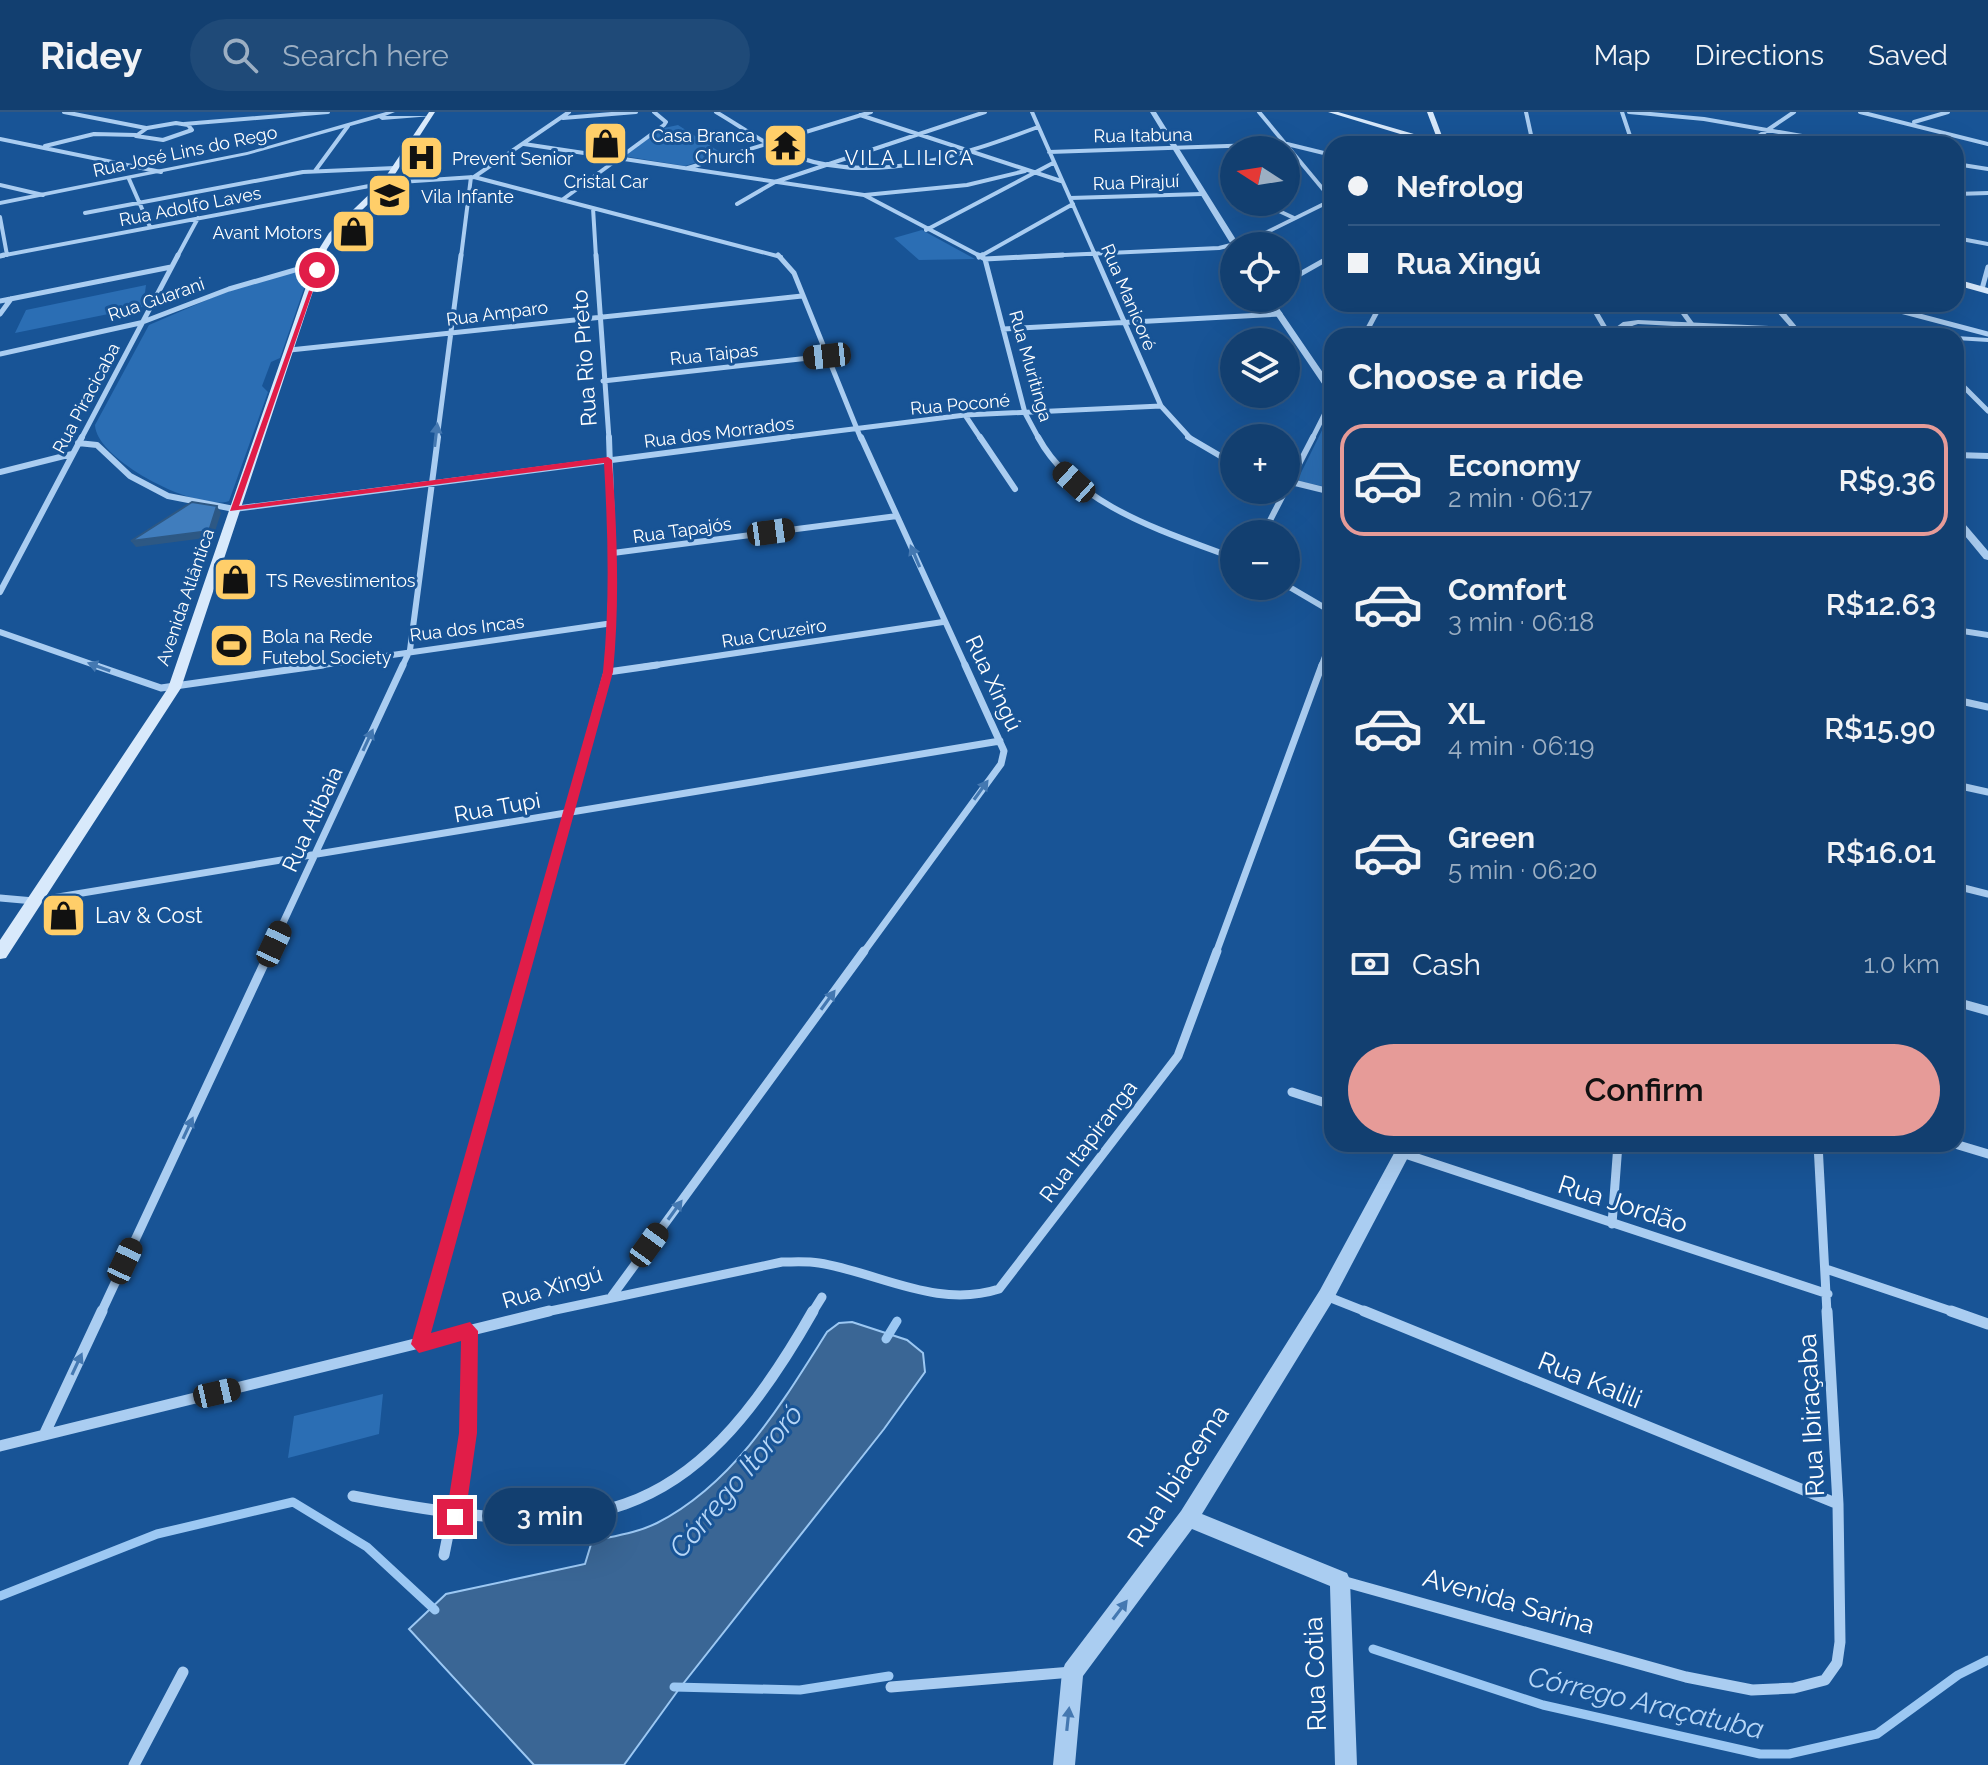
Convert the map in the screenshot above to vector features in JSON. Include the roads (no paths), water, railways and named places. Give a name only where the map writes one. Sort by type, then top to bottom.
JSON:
[{"type":"main road","points":[[1331,112],[1414,136]]},
{"type":"main road","points":[[1430,112],[1438,136]]},
{"type":"main road","name":"Avenida Atlântica","points":[[0,953],[174,688],[319,263],[332,235],[385,183],[430,114]]},
{"type":"main road","points":[[1964,284],[1985,290]]},
{"type":"street","points":[[64,112],[147,128],[239,117],[284,118],[328,112]]},
{"type":"street","name":"Rua José Lins do Rego","points":[[0,203],[162,172],[348,126],[392,112]]},
{"type":"street","points":[[473,177],[569,112]]},
{"type":"street","points":[[563,118],[636,112]]},
{"type":"street","points":[[562,200],[665,124],[654,112]]},
{"type":"street","points":[[716,112],[800,158],[828,164],[902,164],[969,152],[1038,127]]},
{"type":"street","points":[[685,169],[871,112]]},
{"type":"street","points":[[737,204],[775,182],[985,112]]},
{"type":"street","name":"Rua Manicoré","points":[[1032,112],[1161,406],[1177,431],[1220,457]]},
{"type":"street","points":[[1153,112],[1227,232]]},
{"type":"street","points":[[1259,112],[1280,136]]},
{"type":"street","points":[[1526,112],[1531,136]]},
{"type":"street","points":[[1622,112],[1629,136]]},
{"type":"street","points":[[1629,112],[1804,136]]},
{"type":"street","points":[[1757,136],[1794,112]]},
{"type":"street","points":[[1860,112],[1958,136]]},
{"type":"street","points":[[1910,123],[1948,112]]},
{"type":"street","points":[[227,114],[239,117]]},
{"type":"street","name":"Rua José Lins do Rego","points":[[374,118],[430,114]]},
{"type":"street","points":[[860,115],[1061,181]]},
{"type":"street","points":[[40,147],[94,134],[136,135],[147,140],[175,138],[192,130],[184,124]]},
{"type":"street","points":[[315,171],[348,126]]},
{"type":"street","points":[[136,135],[147,128]]},
{"type":"street","points":[[1964,138],[1988,144]]},
{"type":"street","points":[[0,139],[162,172]]},
{"type":"street","points":[[524,144],[864,195],[945,188],[1026,171]]},
{"type":"street","name":"Rua Itabuna","points":[[1049,152],[1220,147]]},
{"type":"street","name":"Rua Itabuna","points":[[1300,147],[1324,153]]},
{"type":"street","points":[[1300,160],[1324,190]]},
{"type":"street","points":[[926,230],[1053,163]]},
{"type":"street","points":[[1964,165],[1988,169]]},
{"type":"street","points":[[85,213],[315,171],[395,168]]},
{"type":"street","name":"Rua Xingú","points":[[0,1446],[612,1296],[1001,764],[1004,751],[1000,741],[857,429],[794,273],[774,253],[473,177],[385,183]]},
{"type":"street","name":"Rua Atibaia","points":[[44,1435],[410,650],[449,333],[473,177]]},
{"type":"street","points":[[129,179],[150,227]]},
{"type":"street","name":"Rua Adolfo Laves","points":[[0,256],[385,183]]},
{"type":"street","points":[[0,185],[43,195]]},
{"type":"street","points":[[1964,194],[1988,193]]},
{"type":"street","name":"Rua Pirajuí","points":[[1072,201],[1202,194]]},
{"type":"street","points":[[864,195],[982,258],[1220,247]]},
{"type":"street","points":[[982,258],[1072,201]]},
{"type":"street","points":[[1265,232],[1324,204]]},
{"type":"street","name":"Rua Rio Preto","points":[[419,1344],[608,672],[613,623],[613,553],[593,208]]},
{"type":"street","points":[[1290,216],[1294,218]]},
{"type":"street","points":[[0,217],[7,255]]},
{"type":"street","name":"Rua Piracicaba","points":[[0,592],[198,218]]},
{"type":"street","points":[[1964,240],[1988,244]]},
{"type":"street","name":"Rua Muritinga","points":[[982,258],[1025,413],[1034,434],[1054,464],[1099,501],[1125,515],[1220,552]]},
{"type":"street","points":[[1300,274],[1324,261]]},
{"type":"street","name":"Rua Guarani","points":[[0,354],[140,323],[229,289],[319,263]]},
{"type":"street","points":[[0,301],[171,267]]},
{"type":"street","points":[[1985,290],[1988,267]]},
{"type":"street","name":"Rua Amparo","points":[[290,350],[802,296]]},
{"type":"street","points":[[0,314],[11,299]]},
{"type":"street","points":[[1683,312],[1695,328]]},
{"type":"street","points":[[1781,312],[1794,328]]},
{"type":"street","points":[[1902,312],[1957,328]]},
{"type":"street","points":[[1003,329],[1280,314],[1324,380]]},
{"type":"street","points":[[1621,328],[1629,323],[1794,328]]},
{"type":"street","points":[[1964,330],[1988,337]]},
{"type":"street","points":[[1964,338],[1988,337]]},
{"type":"street","name":"Rua Taipas","points":[[603,381],[827,356]]},
{"type":"street","points":[[1964,387],[1988,411]]},
{"type":"street","name":"Rua Poconé","points":[[857,429],[965,415],[1161,406]]},
{"type":"street","points":[[1300,459],[1324,414]]},
{"type":"street","points":[[965,415],[1015,489]]},
{"type":"street","name":"Rua dos Morrados","points":[[78,443],[97,445],[130,476],[168,496],[234,509],[430,481],[857,429]]},
{"type":"street","points":[[0,472],[72,454]]},
{"type":"street","points":[[1964,455],[1988,456]]},
{"type":"street","points":[[1300,485],[1324,490]]},
{"type":"street","name":"Rua Tapajós","points":[[613,553],[897,516]]},
{"type":"street","points":[[1964,528],[1988,557]]},
{"type":"street","points":[[1300,593],[1324,607]]},
{"type":"street","name":"Rua Cruzeiro","points":[[608,672],[943,622]]},
{"type":"street","name":"Rua dos Incas","points":[[0,632],[152,686],[174,688],[410,650],[613,623]]},
{"type":"street","points":[[1964,631],[1988,635]]},
{"type":"street","name":"Rua Itapiranga","points":[[612,1296],[782,1262],[818,1263],[943,1296],[974,1297],[999,1289],[1178,1056],[1324,660]]},
{"type":"street","points":[[1964,702],[1988,707]]},
{"type":"street","name":"Rua Tupi","points":[[0,898],[34,901],[1000,741]]},
{"type":"street","points":[[1964,787],[1988,792]]},
{"type":"street","points":[[1964,888],[1988,894]]},
{"type":"street","points":[[1964,1004],[1988,1011]]},
{"type":"street","points":[[1292,1092],[1324,1102]]},
{"type":"street","points":[[1964,1147],[1988,1154]]},
{"type":"street","name":"Rua Ibiacema","points":[[1073,1672],[1188,1518],[1326,1296],[1404,1152]]},
{"type":"street","name":"Rua Jordão","points":[[1414,1152],[1612,1224],[1828,1294]]},
{"type":"street","points":[[1612,1224],[1617,1152]]},
{"type":"street","name":"Rua Ibiraçaba","points":[[1819,1152],[1838,1504],[1840,1642],[1837,1663],[1825,1680]]},
{"type":"street","points":[[1826,1269],[1988,1324]]},
{"type":"street","name":"Rua Kalili","points":[[1326,1296],[1838,1504]]},
{"type":"street","points":[[353,1496],[455,1517],[570,1517],[611,1509],[651,1496],[689,1472],[755,1405],[822,1297]]},
{"type":"street","points":[[444,1555],[455,1517],[468,1433],[470,1331]]},
{"type":"street","name":"Avenida Sarina","points":[[1188,1518],[1340,1580],[1686,1677],[1752,1690],[1794,1688],[1825,1680]]},
{"type":"street","name":"Rua Cotia","points":[[1340,1580],[1350,1765]]},
{"type":"street","points":[[134,1765],[183,1672]]},
{"type":"street","points":[[891,1687],[1073,1672],[1064,1765]]},
{"type":"water","points":[[852,1322],[907,1340],[923,1353],[925,1372],[884,1429],[679,1689],[624,1765],[534,1765],[409,1629],[446,1594],[585,1564],[592,1541],[657,1523],[685,1506],[733,1464],[754,1439],[827,1332],[839,1323]]},
{"type":"waterway","name":"Córrego Itororó","points":[[886,1339],[897,1321]]},
{"type":"waterway","name":"Córrego Araçatuba","points":[[0,1596],[157,1534],[293,1502],[367,1547],[435,1610]]},
{"type":"waterway","name":"Córrego Araçatuba","points":[[1373,1649],[1543,1705],[1760,1754],[1789,1754],[1877,1734],[1958,1675],[1988,1660]]},
{"type":"waterway","name":"Córrego Araçatuba","points":[[674,1687],[800,1690],[889,1676]]},
{"type":"place","name":"Cristal Car","points":[[606,143]]},
{"type":"place","name":"Casa Branca Church","points":[[786,145]]},
{"type":"place","name":"Prevent Senior","points":[[421,158]]},
{"type":"place","name":"Vila Infante","points":[[390,196]]},
{"type":"place","name":"Avant Motors","points":[[353,232]]},
{"type":"place","name":"TS Revestimentos","points":[[235,580]]},
{"type":"place","name":"Bola na Rede Futebol Society","points":[[231,646]]},
{"type":"place","name":"Lav & Cost","points":[[64,915]]},
{"type":"district","name":"VILA LILICA","points":[[910,158]]}]
